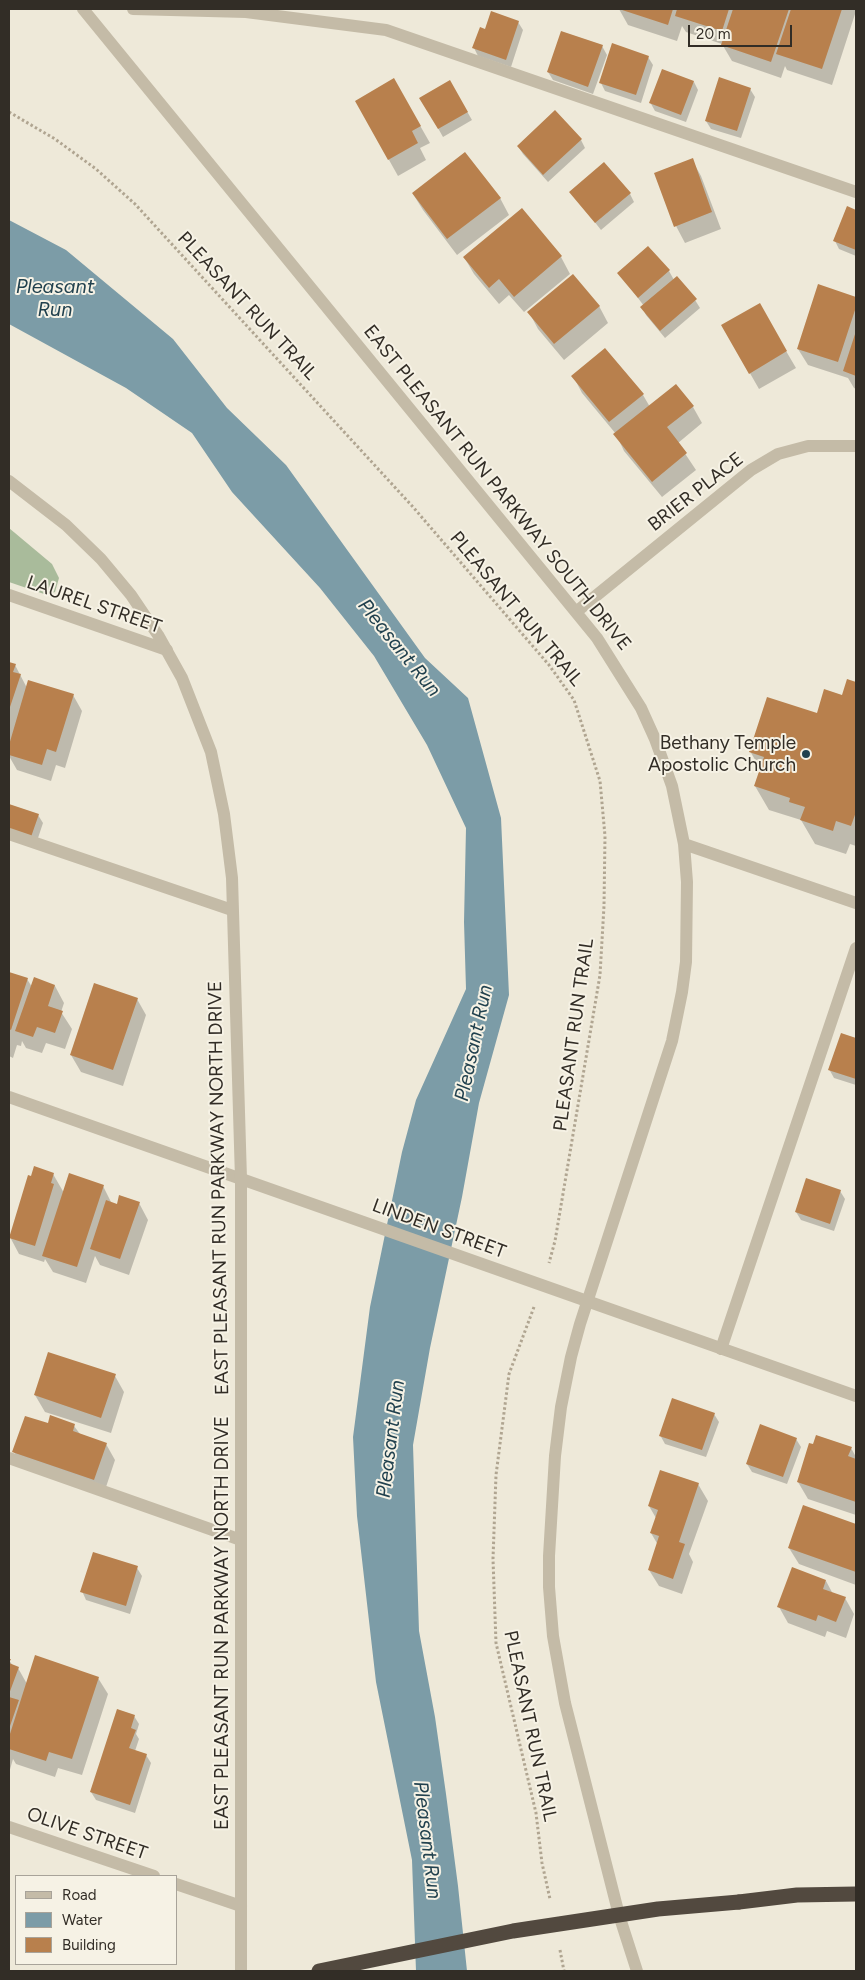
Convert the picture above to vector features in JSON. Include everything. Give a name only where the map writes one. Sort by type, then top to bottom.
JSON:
[{"type":"highway","points":[[319,1971],[513,1931],[658,1909],[797,1895],[856,1894]]},
{"type":"street","name":"EAST PLEASANT RUN PARKWAY SOUTH DRIVE","points":[[83,9],[607,651],[641,708],[655,739],[672,786],[684,844],[687,882],[686,962],[672,1041],[571,1357],[561,1407],[552,1490],[549,1587],[553,1636],[565,1703],[619,1915],[637,1971]]},
{"type":"street","points":[[133,9],[246,12],[386,30],[856,192]]},
{"type":"street","name":"BRIER PLACE","points":[[576,612],[751,470],[771,458],[778,454],[808,446],[856,446]]},
{"type":"street","name":"EAST PLEASANT RUN PARKWAY NORTH DRIVE","points":[[9,481],[66,525],[101,559],[131,595],[167,650],[188,692],[211,752],[219,783],[229,846],[241,1179],[241,1971]]},
{"type":"street","name":"LAUREL STREET","points":[[9,595],[167,650]]},
{"type":"street","points":[[9,834],[232,910]]},
{"type":"street","points":[[684,844],[856,903]]},
{"type":"street","points":[[721,1349],[856,948]]},
{"type":"street","name":"LINDEN STREET","points":[[9,1097],[856,1396]]},
{"type":"street","points":[[9,1458],[241,1540]]},
{"type":"street","name":"OLIVE STREET","points":[[9,1827],[151,1875]]},
{"type":"street","points":[[178,1885],[241,1906]]},
{"type":"path","name":"PLEASANT RUN TRAIL","points":[[9,112],[55,139],[96,169],[134,204],[413,507],[549,665],[574,700],[600,781],[605,836],[604,916],[600,975],[555,1241],[543,1286],[509,1374],[496,1474],[493,1559],[496,1642],[536,1813],[542,1864],[550,1903]]},
{"type":"path","points":[[558,1942],[564,1971]]},
{"type":"green space","points":[[9,528],[52,564],[59,578],[55,592],[47,595],[9,582]]},
{"type":"water","name":"Pleasant Run","points":[[9,220],[66,250],[173,339],[227,408],[286,465],[425,658],[468,698],[501,818],[509,995],[479,1103],[462,1197],[430,1348],[413,1445],[419,1631],[435,1717],[446,1794],[467,1971],[416,1971],[412,1860],[376,1682],[357,1516],[353,1437],[370,1307],[402,1152],[416,1100],[466,989],[464,922],[466,828],[427,745],[374,656],[320,588],[232,492],[192,433],[126,388],[9,324]]},
{"type":"building","points":[[619,9],[673,9],[668,25]]},
{"type":"building","points":[[677,9],[729,9],[722,31],[675,16]]},
{"type":"building","points":[[733,9],[789,9],[771,62],[721,45]]},
{"type":"building","points":[[791,9],[842,9],[822,69],[776,54]]},
{"type":"building","points":[[491,11],[519,21],[506,60],[472,48],[480,27],[485,29]]},
{"type":"building","points":[[561,31],[603,45],[588,87],[547,72]]},
{"type":"building","points":[[612,43],[649,56],[636,95],[599,83]]},
{"type":"building","points":[[662,69],[694,81],[681,115],[649,103]]},
{"type":"building","points":[[719,77],[751,88],[737,131],[705,121]]},
{"type":"building","points":[[394,78],[421,126],[412,131],[418,143],[388,160],[355,101]]},
{"type":"building","points":[[450,80],[468,112],[438,129],[419,98]]},
{"type":"building","points":[[555,110],[582,139],[543,175],[517,146]]},
{"type":"building","points":[[465,152],[501,198],[447,239],[412,193]]},
{"type":"building","points":[[693,158],[712,212],[674,227],[654,173]]},
{"type":"building","points":[[604,162],[631,193],[595,223],[569,192]]},
{"type":"building","points":[[847,206],[856,210],[856,250],[833,241]]},
{"type":"building","points":[[522,208],[562,256],[514,297],[499,279],[489,288],[463,257]]},
{"type":"building","points":[[648,246],[670,270],[638,298],[617,273]]},
{"type":"building","points":[[573,274],[600,306],[554,344],[527,312]]},
{"type":"building","points":[[677,276],[697,299],[660,331],[640,307]]},
{"type":"building","points":[[818,284],[856,297],[856,307],[838,362],[797,349]]},
{"type":"building","points":[[760,303],[787,351],[749,374],[721,325]]},
{"type":"building","points":[[856,331],[856,376],[843,371]]},
{"type":"building","points":[[605,348],[644,394],[609,422],[571,376]]},
{"type":"building","points":[[676,384],[694,406],[667,427],[687,453],[652,482],[613,434]]},
{"type":"building","points":[[9,662],[16,664],[13,672],[21,674],[9,710]]},
{"type":"building","name":"Bethany Temple Apostolic Church","points":[[847,679],[856,682],[856,812],[851,826],[836,821],[833,831],[800,820],[805,807],[789,802],[790,798],[754,786],[764,757],[749,752],[767,697],[817,713],[824,689],[842,695]]},
{"type":"building","points":[[28,680],[74,694],[56,752],[47,749],[42,765],[9,755],[9,745]]},
{"type":"building","points":[[9,804],[39,814],[31,837],[9,829]]},
{"type":"building","points":[[9,972],[28,978],[11,1030],[9,1029]]},
{"type":"building","points":[[34,977],[55,985],[48,1006],[63,1011],[55,1033],[37,1027],[33,1037],[15,1031]]},
{"type":"building","points":[[94,983],[138,998],[113,1070],[70,1055]]},
{"type":"building","points":[[841,1033],[856,1038],[856,1079],[828,1070]]},
{"type":"building","points":[[34,1166],[54,1173],[51,1183],[54,1184],[35,1246],[9,1238],[28,1175],[31,1176]]},
{"type":"building","points":[[69,1173],[104,1185],[77,1267],[42,1256]]},
{"type":"building","points":[[806,1178],[841,1190],[830,1224],[795,1212]]},
{"type":"building","points":[[119,1195],[140,1202],[120,1259],[90,1249],[106,1200],[117,1204]]},
{"type":"building","points":[[48,1352],[116,1374],[101,1418],[34,1395]]},
{"type":"building","points":[[672,1398],[715,1413],[702,1450],[659,1436]]},
{"type":"building","points":[[50,1415],[75,1424],[73,1431],[107,1443],[94,1480],[12,1452],[25,1416],[48,1423]]},
{"type":"building","points":[[760,1424],[797,1438],[783,1477],[746,1464]]},
{"type":"building","points":[[816,1435],[852,1447],[848,1456],[856,1459],[856,1502],[797,1482],[809,1443],[813,1444]]},
{"type":"building","points":[[660,1470],[699,1483],[679,1542],[685,1544],[673,1579],[648,1570],[659,1536],[650,1533],[658,1510],[648,1506]]},
{"type":"building","points":[[803,1505],[856,1524],[856,1572],[788,1548]]},
{"type":"building","points":[[93,1552],[138,1566],[126,1606],[80,1592]]},
{"type":"building","points":[[792,1567],[826,1580],[823,1589],[846,1597],[836,1622],[818,1615],[816,1621],[777,1607]]},
{"type":"building","points":[[35,1655],[99,1677],[72,1759],[49,1752],[46,1761],[9,1749],[9,1737]]},
{"type":"building","points":[[9,1663],[19,1667],[9,1694]]},
{"type":"building","points":[[9,1697],[19,1700],[9,1729]]},
{"type":"building","points":[[117,1709],[135,1715],[131,1728],[136,1730],[129,1748],[147,1754],[130,1805],[90,1792]]},
{"type":"place","name":"Bethany Temple Apostolic Church","points":[[806,754]]}]
